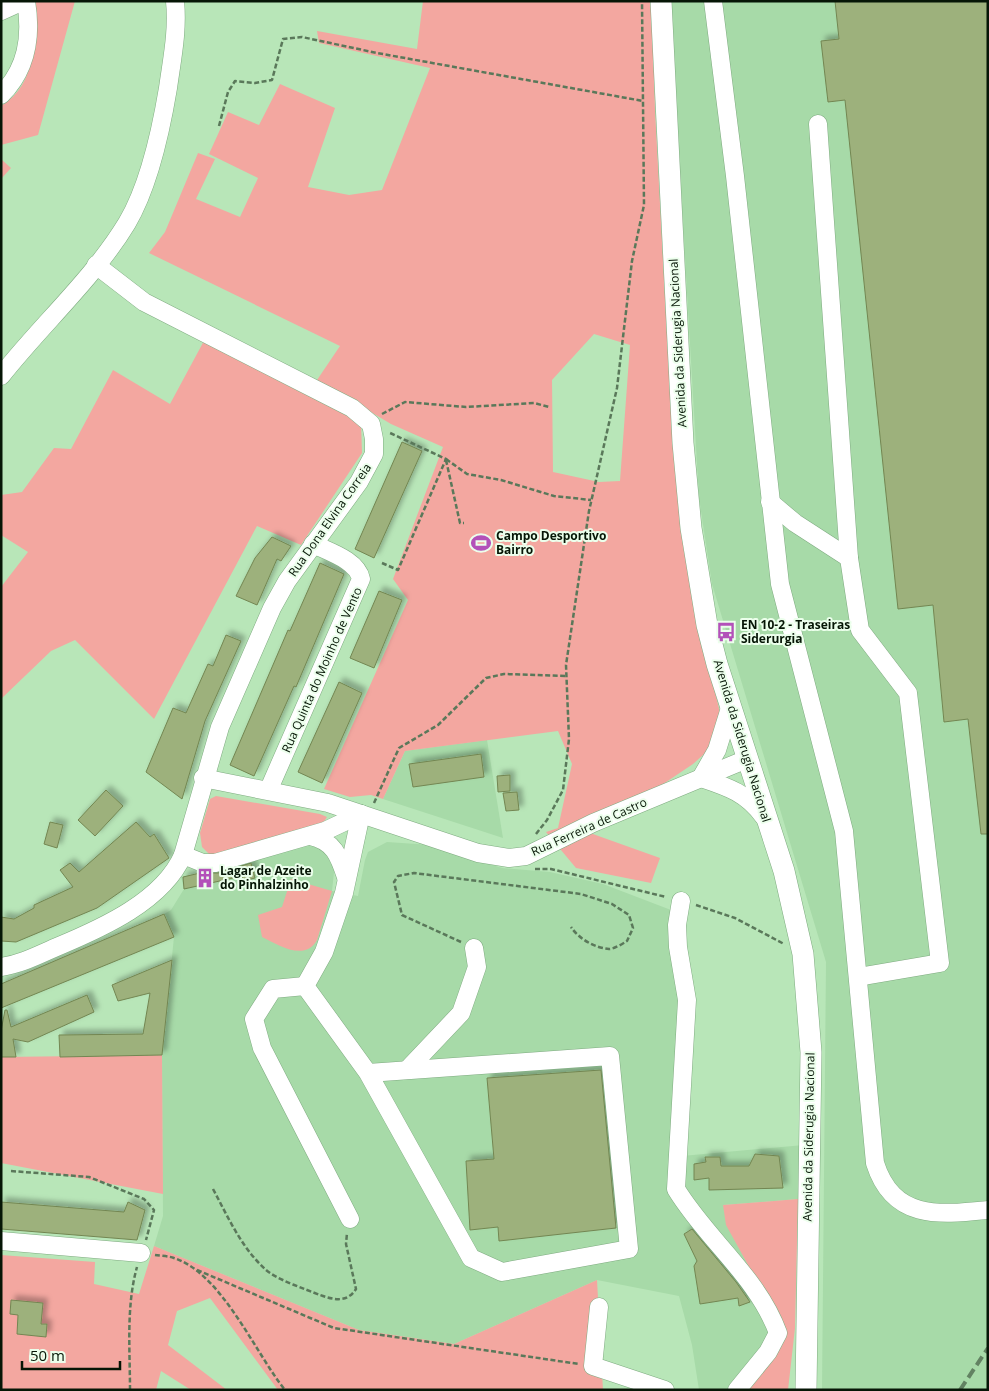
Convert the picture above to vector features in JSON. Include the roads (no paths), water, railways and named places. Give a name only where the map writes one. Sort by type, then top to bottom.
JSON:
[{"type":"main road","name":"Avenida da Siderugia Nacional","points":[[661,1],[686,471],[692,528],[707,625],[730,708],[784,871],[803,954],[811,1052],[806,1390]]},
{"type":"street","points":[[1,11],[25,1],[29,40],[24,62],[17,76],[1,95]]},
{"type":"street","points":[[2,374],[96,265],[127,222],[142,189],[163,119],[178,25],[175,1]]},
{"type":"street","points":[[713,1],[735,176],[780,584],[844,831],[875,1163],[880,1179],[890,1193],[903,1204],[919,1211],[938,1213],[988,1210]]},
{"type":"street","points":[[818,124],[849,558],[860,630],[908,694],[940,964],[858,977]]},
{"type":"street","name":"Rua Dona Elvina Correia","points":[[96,265],[144,302],[375,420],[374,454],[367,469],[287,581],[272,608],[220,727],[203,778],[183,855]]},
{"type":"street","points":[[770,502],[795,523],[849,558]]},
{"type":"street","name":"Rua Quinta do Moinho de Vento","points":[[269,789],[361,579],[358,569],[352,564],[313,544]]},
{"type":"street","points":[[730,708],[717,750],[701,778],[734,788],[745,796],[767,821]]},
{"type":"street","name":"Rua Ferreira de Castro","points":[[203,778],[269,789],[328,802],[478,852],[509,858],[526,856],[593,823],[747,759]]},
{"type":"street","points":[[328,802],[332,818],[331,829]]},
{"type":"street","points":[[1,967],[26,961],[105,926],[157,888],[174,872],[183,855],[203,862],[215,863],[331,829],[361,814]]},
{"type":"street","points":[[305,986],[324,952],[345,886],[361,814]]},
{"type":"street","points":[[310,836],[320,838],[337,852],[345,886]]},
{"type":"street","points":[[681,901],[677,925],[678,948],[687,1000],[676,1190],[683,1202],[741,1268],[773,1320],[778,1333],[768,1352],[736,1390]]},
{"type":"street","points":[[407,1070],[461,1014],[477,967],[474,948]]},
{"type":"street","points":[[305,986],[368,1073],[471,1258],[502,1272],[629,1249],[610,1056],[368,1073]]},
{"type":"street","points":[[305,986],[273,989],[254,1019],[262,1048],[350,1219]]},
{"type":"street","points":[[1,1241],[141,1253]]},
{"type":"street","points":[[599,1307],[593,1366],[665,1390]]},
{"type":"railway","points":[[960,1390],[988,1348]]},
{"type":"place","name":"Campo Desportivo Bairro","points":[[481,543]]},
{"type":"place","name":"EN 10-2 - Traseiras Siderurgia","points":[[726,632]]},
{"type":"place","name":"Lagar de Azeite do Pinhalzinho","points":[[205,878]]}]
